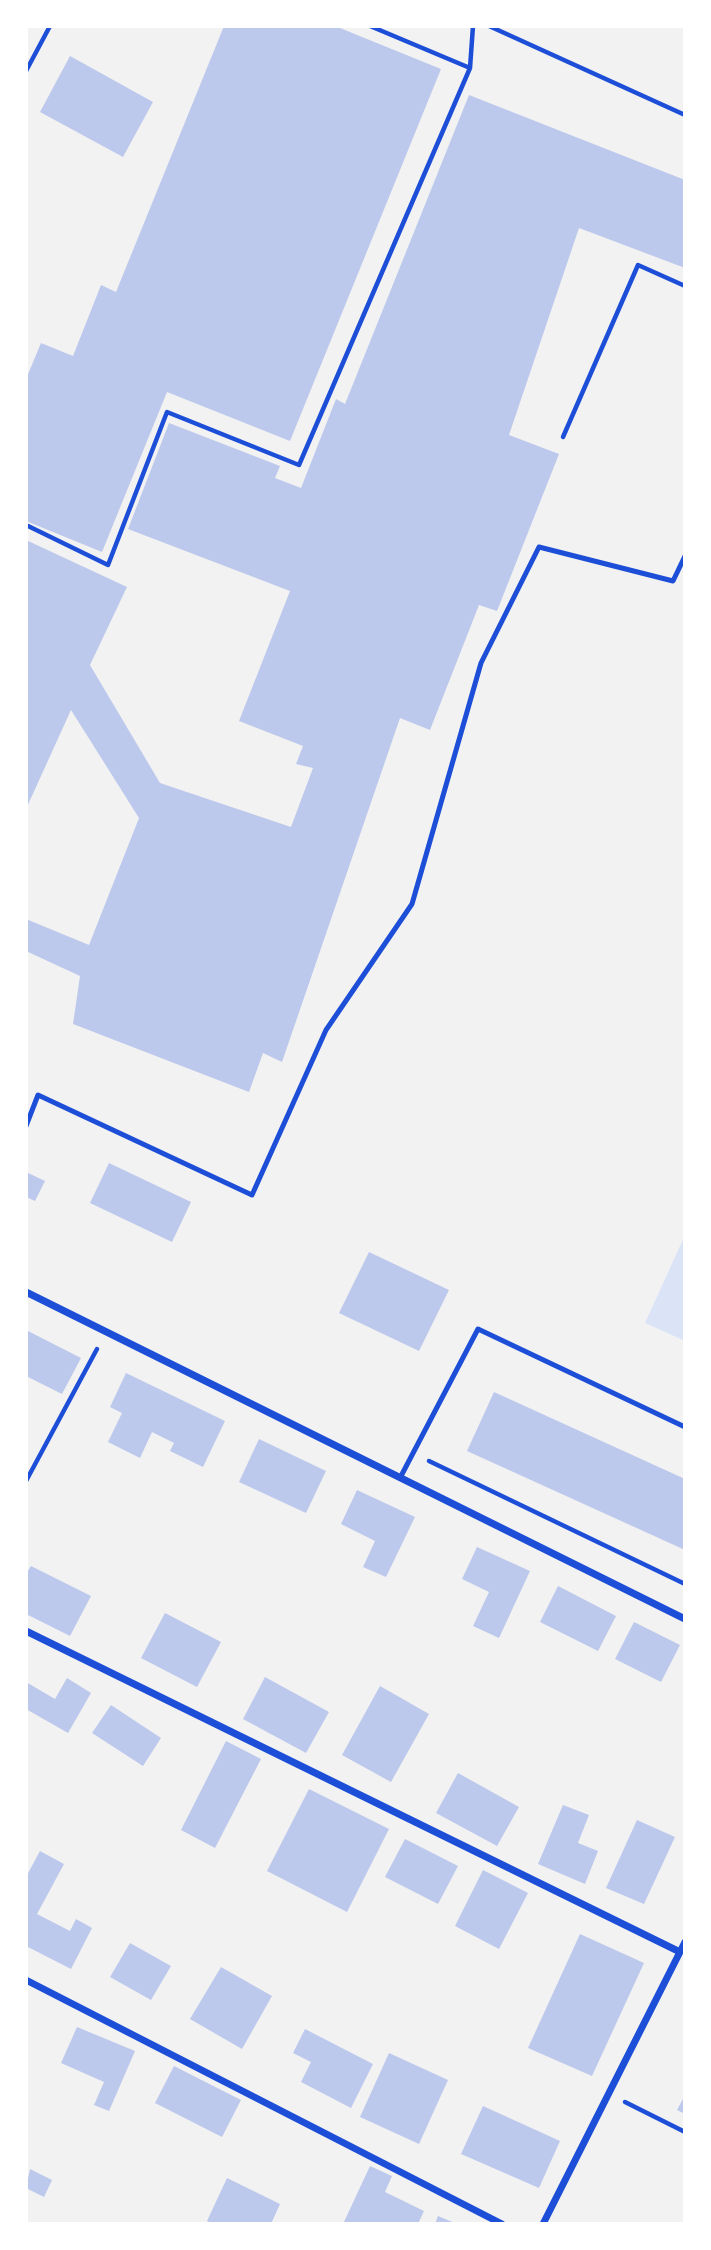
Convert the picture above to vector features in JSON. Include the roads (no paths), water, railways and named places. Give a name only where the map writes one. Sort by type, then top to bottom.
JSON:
[{"type":"street","points":[[26,1292],[685,1619]]},
{"type":"street","points":[[26,1632],[680,1952]]},
{"type":"street","points":[[543,2224],[685,1942]]},
{"type":"street","points":[[26,1980],[502,2224]]},
{"type":"lane","points":[[26,1126],[38,1095],[252,1195],[326,1030],[412,904],[481,663],[539,547],[674,581],[685,556]]},
{"type":"lane","points":[[400,1478],[478,1329],[685,1427]]}]
